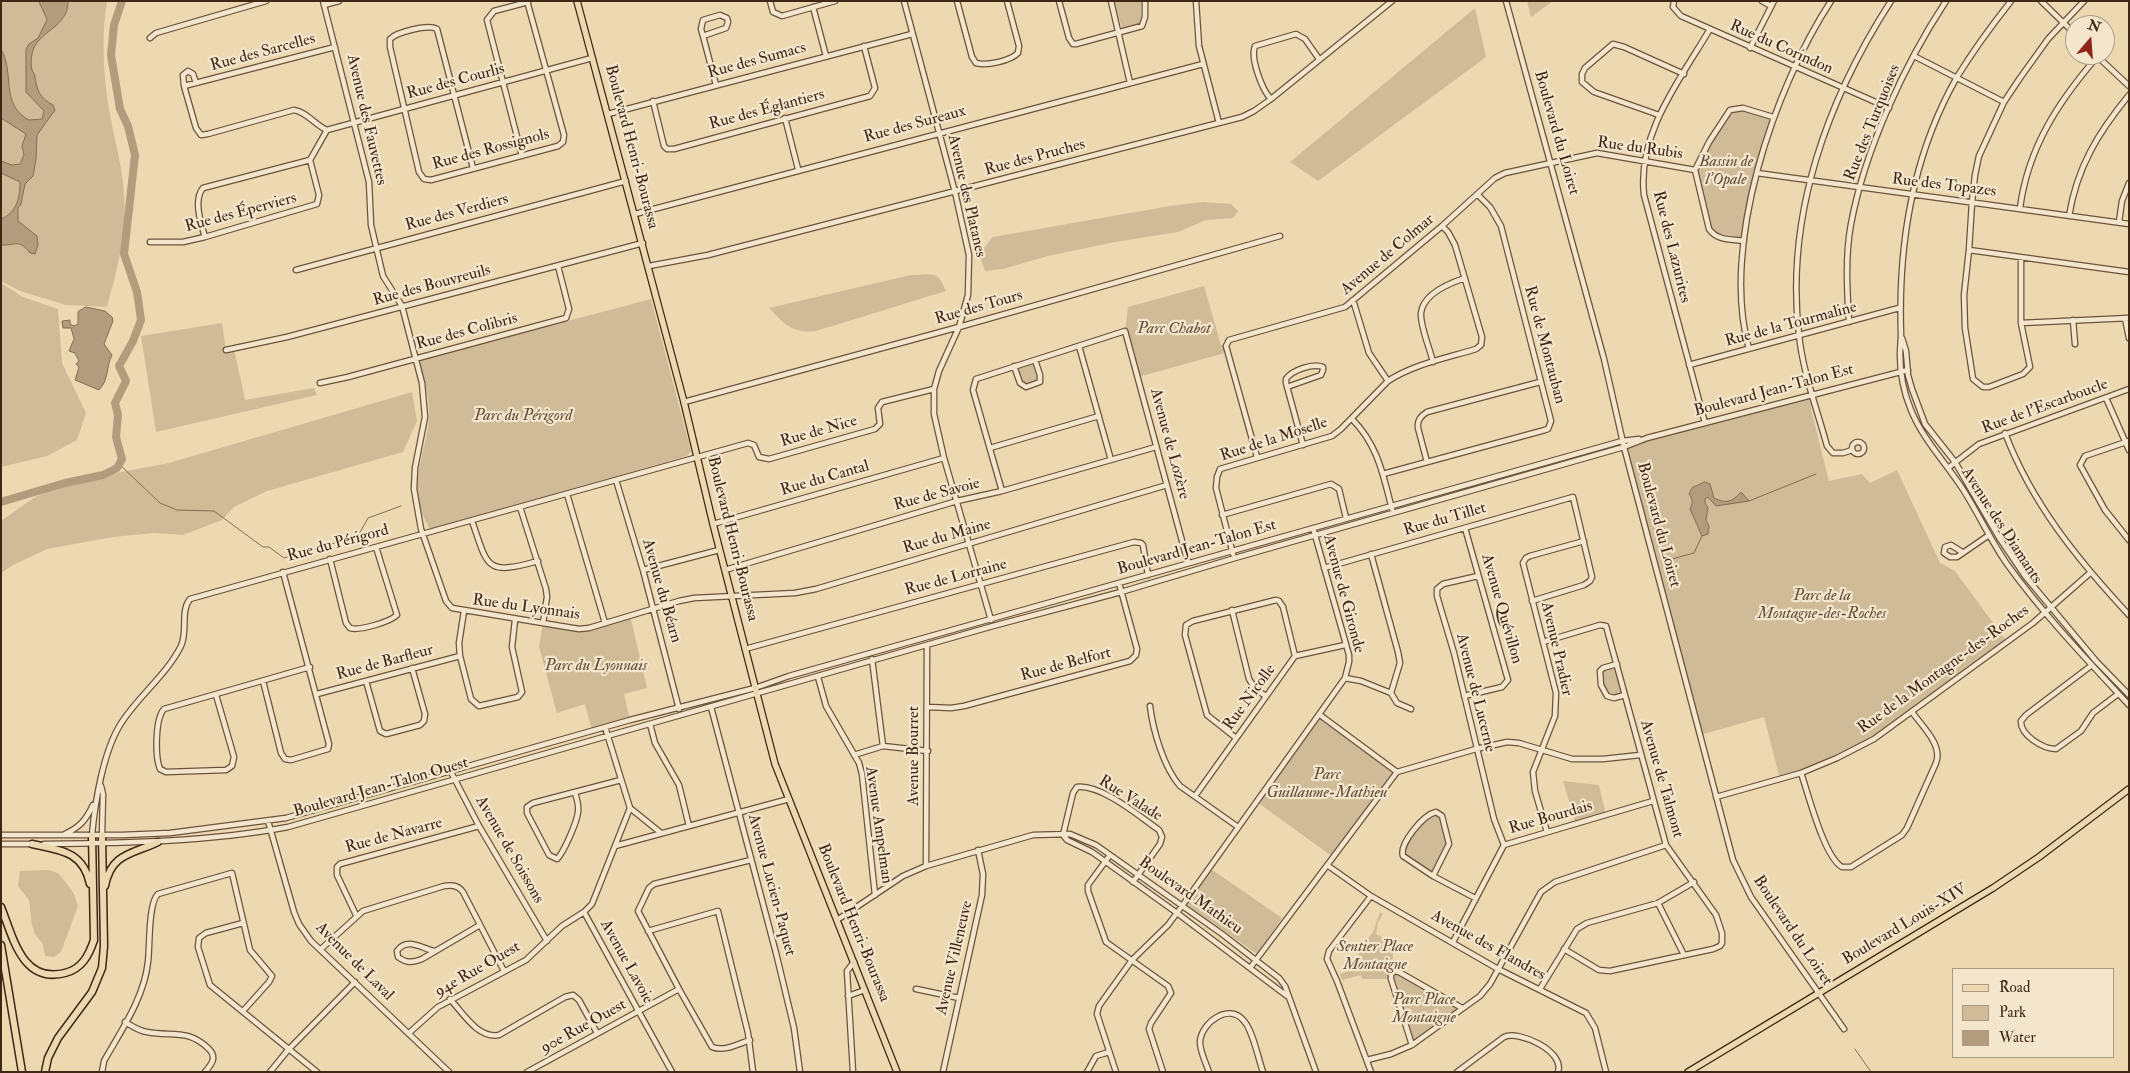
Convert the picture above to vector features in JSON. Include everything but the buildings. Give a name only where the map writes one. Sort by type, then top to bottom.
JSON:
[{"type":"highway","points":[[1,907],[12,941],[31,968],[45,974],[60,975],[72,972],[82,964],[90,953],[94,940],[92,835]]},
{"type":"highway","points":[[44,1072],[48,1058],[58,1038],[92,992],[102,968],[104,946],[102,835]]},
{"type":"highway","points":[[103,902],[108,874],[120,859],[127,854],[158,842]]},
{"type":"highway","points":[[32,844],[72,854],[86,870],[92,894]]},
{"type":"highway","points":[[1,945],[22,1072]]},
{"type":"main road","name":"Boulevard Henri-Bourassa","points":[[577,1],[649,266],[775,764],[897,1072]]},
{"type":"main road","name":"Boulevard Louis-XIV","points":[[1688,1072],[2001,883],[2039,857],[2129,789]]},
{"type":"street","points":[[150,38],[156,33],[266,1]]},
{"type":"street","points":[[324,3],[340,1]]},
{"type":"street","points":[[770,1],[772,10],[778,16],[834,1]]},
{"type":"street","name":"Avenue des Platanes","points":[[904,1],[967,239],[970,265],[968,295],[959,327],[939,371],[934,389],[934,414],[944,458],[993,626]]},
{"type":"street","points":[[957,1],[972,57],[976,63],[984,64],[1012,57],[1018,53],[1019,46],[1006,1]]},
{"type":"street","points":[[1059,1],[1069,38],[1073,44],[1080,44],[1120,33],[1144,24],[1145,1]]},
{"type":"street","points":[[1111,1],[1130,82]]},
{"type":"street","points":[[1196,1],[1197,30],[1203,64],[1219,123]]},
{"type":"street","name":"Rue des Pruches","points":[[649,266],[708,256],[1219,123],[1254,111],[1392,1]]},
{"type":"street","name":"Boulevard du Loiret","points":[[1506,1],[1604,359],[1622,441],[1732,860],[1751,897],[1844,1029]]},
{"type":"street","name":"Rue du Corindon","points":[[1674,1],[1674,7],[1681,16],[1794,68],[1889,108]]},
{"type":"street","points":[[1750,48],[1772,3],[1762,1]]},
{"type":"street","points":[[1749,349],[1745,334],[1742,284],[1744,241],[1756,172],[1773,117],[1794,68],[1831,1]]},
{"type":"street","points":[[1852,450],[1838,453],[1830,450],[1827,446],[1804,366],[1796,299],[1798,239],[1810,180],[1822,139],[1842,88],[1871,32],[1891,1]]},
{"type":"street","name":"Rue des Turquoises","points":[[1849,322],[1848,258],[1851,224],[1860,188],[1889,108],[1914,56],[1946,1]]},
{"type":"street","name":"Avenue des Diamants","points":[[2011,1],[1989,29],[1957,78],[1929,138],[1912,194],[1904,242],[1899,308],[1901,371],[1905,391],[1919,428],[1964,491],[1988,535],[2007,564],[2046,612],[2129,705]]},
{"type":"street","points":[[2041,1],[2063,23]]},
{"type":"street","points":[[2021,258],[2021,323],[2030,367],[2028,371],[1988,387],[1977,384],[1973,379],[1964,311],[1972,202],[1979,156],[2004,102],[2036,54],[2084,1]]},
{"type":"street","points":[[522,156],[487,20],[491,13],[528,2],[547,71]]},
{"type":"street","name":"Avenue des Fauvettes","points":[[324,3],[369,182],[371,225],[383,276],[402,306],[424,400],[422,435],[414,478],[423,534]]},
{"type":"street","points":[[813,7],[826,56]]},
{"type":"street","points":[[703,36],[726,28],[727,18],[720,15],[703,20],[701,29],[716,85]]},
{"type":"street","points":[[404,109],[390,47],[390,39],[393,36],[426,26],[434,27],[438,32],[473,168]]},
{"type":"street","name":"Rue des Lazurites","points":[[1705,423],[1644,195],[1642,179],[1652,130],[1710,30]]},
{"type":"street","name":"Rue des Sumacs","points":[[608,114],[912,34]]},
{"type":"street","points":[[1271,98],[1265,93],[1262,85],[1253,55],[1255,46],[1296,34],[1304,39],[1319,59]]},
{"type":"street","points":[[1659,115],[1594,92],[1582,82],[1582,74],[1585,68],[1614,44],[1624,46],[1684,74]]},
{"type":"street","name":"Rue des Églantiers","points":[[653,101],[662,142],[666,149],[670,149],[873,94],[875,85],[864,46]]},
{"type":"street","name":"Rue des Sarcelles","points":[[196,83],[193,74],[188,71],[183,76],[184,86],[196,83],[335,47]]},
{"type":"street","points":[[1914,56],[2004,102]]},
{"type":"street","name":"Rue des Courlis","points":[[327,130],[592,58]]},
{"type":"street","name":"Rue des Sureaux","points":[[635,214],[938,132],[1203,64]]},
{"type":"street","points":[[2020,208],[2025,178],[2037,146],[2068,94],[2089,65]]},
{"type":"street","points":[[2106,65],[2129,86]]},
{"type":"street","name":"Rue des Rossignols","points":[[404,109],[419,172],[424,179],[431,180],[522,156],[558,146],[563,142],[564,135],[547,71]]},
{"type":"street","points":[[184,86],[196,128],[201,134],[208,134],[294,110],[299,111],[327,130],[310,160],[204,188],[200,192],[199,210],[205,237]]},
{"type":"street","points":[[2070,216],[2075,184],[2081,170],[2111,118],[2129,95]]},
{"type":"street","points":[[1744,241],[1726,240],[1713,235],[1709,229],[1695,170],[1709,142],[1730,110],[1742,108],[1773,117]]},
{"type":"street","points":[[785,118],[798,169]]},
{"type":"street","name":"Rue du Rubis","points":[[1552,164],[1585,154],[1597,153],[1695,170]]},
{"type":"street","name":"Rue des Éperviers","points":[[150,242],[183,242],[205,237],[317,204],[319,195],[310,160]]},
{"type":"street","name":"Avenue de Colmar","points":[[1257,457],[1226,346],[1232,338],[1334,312],[1345,307],[1442,226],[1495,178],[1552,164]]},
{"type":"street","name":"Rue des Topazes","points":[[1756,172],[2129,224]]},
{"type":"street","name":"Rue des Verdiers","points":[[296,270],[626,181]]},
{"type":"street","points":[[2119,222],[2122,201],[2129,183]]},
{"type":"street","name":"Rue de Montauban","points":[[1383,474],[1548,428],[1551,421],[1501,226],[1490,207],[1478,195]]},
{"type":"street","name":"Rue de la Moselle","points":[[1234,558],[1216,488],[1218,472],[1224,466],[1332,436],[1352,419],[1388,382],[1407,370],[1476,349],[1481,345],[1482,337],[1452,238],[1442,226]]},
{"type":"street","name":"Rue des Tours","points":[[684,402],[959,327],[1280,236]]},
{"type":"street","name":"Rue des Bouvreuils","points":[[226,350],[287,337],[643,243]]},
{"type":"street","points":[[1969,250],[2129,272]]},
{"type":"street","name":"Rue des Colibris","points":[[320,383],[566,318],[569,308],[558,266]]},
{"type":"street","points":[[1433,362],[1422,318],[1422,309],[1443,287],[1465,278]]},
{"type":"street","points":[[1353,300],[1369,353],[1388,382]]},
{"type":"street","name":"Rue de la Tourmaline","points":[[1689,366],[1899,308]]},
{"type":"street","points":[[2021,323],[2127,318],[2129,338]]},
{"type":"street","points":[[2073,320],[2075,344]]},
{"type":"street","name":"Avenue de Lozère","points":[[1079,346],[1124,331],[1188,563]]},
{"type":"street","name":"Avenue des Diamants","points":[[1901,337],[1906,351],[1908,370],[1917,406],[1925,424],[1955,462],[2013,559],[2096,661],[2129,695]]},
{"type":"street","points":[[1002,491],[973,385],[979,377],[1079,346],[1111,460]]},
{"type":"street","points":[[1014,366],[1020,384],[1026,387],[1038,384],[1041,379],[1035,360]]},
{"type":"street","points":[[1287,387],[1321,375],[1323,367],[1317,365],[1291,372],[1286,379],[1287,387],[1303,444]]},
{"type":"street","name":"Boulevard Jean-Talon Est","points":[[756,691],[818,677],[993,626],[1121,592],[1624,447],[1647,438],[1908,370]]},
{"type":"street","points":[[1427,462],[1417,423],[1427,412],[1540,382]]},
{"type":"street","name":"Rue de Nice","points":[[698,457],[748,443],[754,445],[762,458],[778,457],[875,429],[880,424],[878,408],[882,402],[934,389]]},
{"type":"street","name":"Rue de l'Escarboucle","points":[[1948,468],[1979,444],[2129,389]]},
{"type":"street","points":[[2106,398],[2127,441],[2129,450]]},
{"type":"street","points":[[990,448],[1099,416]]},
{"type":"street","points":[[1352,419],[1364,431],[1373,446],[1394,513]]},
{"type":"street","points":[[2005,433],[2017,464],[2045,512],[2090,573],[2129,615]]},
{"type":"street","name":"Boulevard Jean-Talon Est","points":[[756,691],[789,676],[870,653],[1622,441],[1647,438]]},
{"type":"street","points":[[2127,441],[2085,456],[2080,465],[2105,510],[2129,540]]},
{"type":"street","name":"Rue de Savoie","points":[[725,570],[957,501],[1002,491],[1156,447]]},
{"type":"street","name":"Rue du Périgord","points":[[92,835],[95,802],[112,740],[120,724],[170,663],[180,647],[186,632],[186,606],[190,599],[698,457]]},
{"type":"street","name":"Rue du Cantal","points":[[713,524],[944,458]]},
{"type":"street","name":"Avenue du Béarn","points":[[616,480],[654,609],[680,708]]},
{"type":"street","points":[[1222,515],[1331,484],[1339,489],[1346,518]]},
{"type":"street","name":"Rue du Maine","points":[[732,596],[795,593],[816,589],[1167,485]]},
{"type":"street","points":[[567,494],[605,623]]},
{"type":"street","name":"Rue du Tillet","points":[[1324,568],[1572,497],[1584,540]]},
{"type":"street","points":[[520,507],[548,597],[543,623]]},
{"type":"street","points":[[472,521],[485,558],[490,564],[508,568],[538,561]]},
{"type":"street","name":"Avenue de Gironde","points":[[1109,1052],[1097,1014],[1099,1006],[1132,960],[1168,925],[1177,913],[1345,678],[1349,662],[1346,645],[1313,528]]},
{"type":"street","name":"Avenue Quévillon","points":[[1464,696],[1502,687],[1508,680],[1465,528]]},
{"type":"street","name":"Rue du Lyonnais","points":[[423,534],[446,601],[452,608],[464,611],[579,629],[589,628],[694,598],[732,596]]},
{"type":"street","points":[[1962,552],[1988,535]]},
{"type":"street","points":[[1532,601],[1584,585],[1590,581],[1592,573],[1584,540]]},
{"type":"street","name":"Avenue Pradier","points":[[1547,832],[1533,780],[1533,772],[1555,716],[1557,705],[1556,693],[1523,567],[1526,558],[1584,540]]},
{"type":"street","name":"Rue de Lorraine","points":[[745,649],[980,583],[1138,542],[1143,545],[1148,575]]},
{"type":"street","points":[[330,559],[346,623],[350,628],[356,630],[391,620],[397,615],[376,547]]},
{"type":"street","points":[[643,570],[720,550]]},
{"type":"street","points":[[1371,554],[1400,658],[1391,693]]},
{"type":"street","points":[[263,681],[281,753],[288,760],[329,747],[310,667],[283,572]]},
{"type":"street","name":"Rue de la Montagne-des-Roches","points":[[1716,797],[1801,773],[1837,758],[1874,738],[2052,608],[2090,573]]},
{"type":"street","name":"Avenue de Lucerne","points":[[1478,576],[1443,584],[1437,592],[1494,819],[1504,844]]},
{"type":"street","name":"Rue de Belfort","points":[[928,707],[951,708],[964,706],[1130,661],[1136,655],[1137,649],[1119,583]]},
{"type":"street","points":[[1236,738],[1207,715],[1185,629],[1189,622],[1272,600],[1279,600],[1283,607],[1295,656]]},
{"type":"street","points":[[1232,610],[1249,680],[1256,690],[1266,696]]},
{"type":"street","points":[[464,611],[458,643],[460,656],[474,703],[483,706],[518,697],[522,689],[512,647],[515,620]]},
{"type":"street","name":"Avenue de Talmont","points":[[1543,642],[1604,625],[1607,629],[1666,845],[1716,915],[1723,939],[1720,946],[1714,949],[1605,971],[1599,970],[1564,949]]},
{"type":"street","name":"Avenue Bourret","points":[[926,866],[927,645]]},
{"type":"street","name":"Rue Nicolle","points":[[1195,796],[1295,656],[1346,645]]},
{"type":"street","points":[[870,653],[883,746]]},
{"type":"street","name":"Rue de Barfleur","points":[[317,694],[460,656]]},
{"type":"street","points":[[1617,664],[1602,668],[1600,671],[1601,685],[1606,696],[1614,698],[1625,695]]},
{"type":"street","points":[[2092,665],[2026,715],[2021,721],[2024,731],[2032,740],[2049,748],[2056,749],[2081,731],[2093,712],[2118,694]]},
{"type":"street","points":[[216,695],[234,757],[232,766],[226,770],[166,772],[160,769],[157,733],[161,712],[167,708],[310,667]]},
{"type":"street","points":[[366,681],[380,731],[386,734],[420,725],[424,721],[425,714],[412,668]]},
{"type":"street","name":"Avenue Ampelman","points":[[818,677],[826,706],[854,755],[862,774],[875,895]]},
{"type":"street","points":[[1345,678],[1361,681],[1391,693],[1397,703],[1411,709]]},
{"type":"street","name":"Boulevard Jean-Talon Ouest","points":[[1,835],[170,833],[286,818],[605,727],[756,691]]},
{"type":"street","name":"Boulevard Jean-Talon Ouest","points":[[1,844],[158,842],[271,830],[456,780],[711,706],[756,691]]},
{"type":"street","name":"Avenue Lucien-Paquet","points":[[711,706],[776,953],[794,1028],[800,1072]]},
{"type":"street","points":[[1150,706],[1169,772],[1180,786],[1238,827]]},
{"type":"street","points":[[1801,773],[1822,835],[1833,858],[1842,868],[1851,867],[1902,835],[1936,764],[1938,754],[1936,746],[1912,712]]},
{"type":"street","points":[[1320,715],[1397,772]]},
{"type":"street","points":[[650,724],[655,743],[679,785],[689,826]]},
{"type":"street","points":[[605,727],[630,808],[661,833]]},
{"type":"street","points":[[1250,968],[1397,772],[1476,749],[1513,742],[1572,759],[1640,755]]},
{"type":"street","points":[[854,755],[883,746],[928,751]]},
{"type":"street","name":"Avenue de Soissons","points":[[451,772],[547,941]]},
{"type":"street","points":[[575,792],[579,807],[577,818],[557,859],[549,855],[527,813],[527,808],[533,803],[575,792],[621,780]]},
{"type":"street","name":"Rue du Périgord","points":[[100,784],[103,794],[102,835]]},
{"type":"street","name":"Rue Valade","points":[[1063,835],[1073,793],[1077,788],[1086,786],[1113,799],[1159,830],[1162,837],[1160,844],[1133,882]]},
{"type":"street","points":[[615,846],[789,799]]},
{"type":"street","name":"Rue Bourdais","points":[[1453,942],[1504,844],[1653,801]]},
{"type":"street","points":[[64,834],[78,828],[83,823],[95,802]]},
{"type":"street","name":"Avenue Lavoie","points":[[630,808],[592,904],[584,912],[672,1072]]},
{"type":"street","points":[[1433,876],[1449,844],[1442,816],[1436,812],[1424,817],[1401,850],[1405,859],[1433,876],[1475,898]]},
{"type":"street","name":"Avenue de Laval","points":[[268,821],[299,924],[321,949],[449,1072]]},
{"type":"street","name":"Rue de Navarre","points":[[356,915],[337,875],[337,867],[340,864],[480,826]]},
{"type":"street","name":"Boulevard Mathieu","points":[[837,920],[904,876],[926,866],[1033,835],[1070,834],[1082,838],[1138,875],[1278,978],[1285,986],[1316,1072]]},
{"type":"street","name":"Boulevard Mathieu","points":[[1063,835],[1067,840],[1092,852],[1177,913],[1288,997]]},
{"type":"street","points":[[1367,1060],[1396,1052],[1412,1045],[1480,996],[1490,984],[1545,888],[1555,882],[1666,845]]},
{"type":"street","name":"Avenue Villeneuve","points":[[944,1072],[982,894],[983,874],[978,850]]},
{"type":"street","points":[[1110,856],[1088,884],[1088,891],[1106,942],[1168,986],[1171,993],[1149,1029],[1163,1072]]},
{"type":"street","points":[[750,1040],[726,1048],[712,1047],[638,911],[651,886],[751,860]]},
{"type":"street","name":"Avenue des Flandres","points":[[1327,865],[1371,896],[1498,969],[1586,1013],[1591,1019],[1606,1072]]},
{"type":"street","points":[[102,1072],[104,1060],[138,999],[145,978],[154,898],[163,892],[232,873],[243,923],[254,957],[272,976],[269,982],[243,1011]]},
{"type":"street","points":[[1540,989],[1574,933],[1582,926],[1658,902],[1694,882]]},
{"type":"street","points":[[321,949],[356,915],[363,911],[450,885],[459,888],[504,971]]},
{"type":"street","points":[[1371,896],[1329,951],[1327,959],[1337,980],[1371,1072]]},
{"type":"street","points":[[1658,902],[1684,956]]},
{"type":"street","points":[[648,931],[718,911],[750,1040],[754,1072]]},
{"type":"street","name":"94e Rue Ouest","points":[[409,1033],[438,1007],[450,999],[526,960],[562,926],[584,912]]},
{"type":"street","points":[[243,923],[201,935],[198,942],[210,985],[316,1072]]},
{"type":"street","points":[[434,951],[405,944],[397,951],[398,957],[408,963],[422,959],[480,925]]},
{"type":"street","points":[[853,1072],[847,971],[854,962]]},
{"type":"street","points":[[1412,1045],[1391,979],[1395,971],[1462,1008]]},
{"type":"street","points":[[270,1072],[288,1050],[355,982]]},
{"type":"street","name":"90e Rue Ouest","points":[[528,1072],[538,1069],[597,1033],[679,989]]},
{"type":"street","points":[[916,989],[959,998]]},
{"type":"street","points":[[848,996],[865,990]]},
{"type":"street","points":[[450,999],[481,1032],[493,1036],[499,1035],[565,997],[573,995],[579,1000],[597,1033]]},
{"type":"street","points":[[1209,1072],[1201,1048],[1201,1036],[1212,1019],[1228,1014],[1235,1015],[1245,1022],[1263,1072]]},
{"type":"street","points":[[125,1022],[147,1032],[180,1034],[197,1039],[214,1056],[206,1072]]},
{"type":"street","points":[[1457,1072],[1504,1036],[1513,1034],[1553,1053],[1559,1064],[1558,1072]]},
{"type":"street","points":[[1087,1072],[1096,1056],[1109,1052],[1116,1072]]},
{"type":"green space","points":[[1,1],[107,1],[104,37],[105,72],[109,108],[123,182],[125,209],[123,237],[107,307],[66,305],[20,291],[1,281]]},
{"type":"green space","points":[[1114,1],[1141,1],[1141,23],[1122,28]]},
{"type":"green space","points":[[1527,1],[1553,1],[1531,17]]},
{"type":"green space","points":[[1475,8],[1486,57],[1318,181],[1290,162]]},
{"type":"green space","name":"Bassin de l'Opale","points":[[1734,107],[1773,117],[1757,173],[1744,241],[1726,240],[1709,229],[1695,170]]},
{"type":"green space","points":[[1203,202],[1231,204],[1238,211],[1233,218],[1206,220],[1178,232],[1115,242],[1048,256],[1003,269],[985,271],[979,254],[993,237]]},
{"type":"green space","points":[[929,274],[937,276],[946,291],[808,332],[790,327],[769,308],[911,275]]},
{"type":"green space","points":[[1,283],[23,297],[58,309],[62,363],[86,413],[77,440],[47,456],[1,467]]},
{"type":"green space","name":"Parc Chabot","points":[[1204,286],[1221,345],[1226,346],[1228,351],[1138,377],[1125,331],[1128,307]]},
{"type":"green space","name":"Parc du Périgord","points":[[651,299],[691,451],[687,456],[430,529],[419,504],[418,493],[419,472],[429,420],[428,398],[421,360]]},
{"type":"green space","points":[[222,323],[226,350],[234,349],[245,400],[314,388],[317,395],[156,432],[141,336]]},
{"type":"green space","points":[[1035,360],[1040,382],[1024,387],[1014,366]]},
{"type":"green space","points":[[412,392],[417,421],[403,452],[267,491],[234,507],[222,520],[183,535],[154,533],[113,537],[47,549],[13,565],[1,573],[1,521],[35,497],[79,480],[169,463]]},
{"type":"green space","name":"Parc de la Montagne-des-Roches","points":[[1813,394],[1811,409],[1829,481],[1862,474],[1870,483],[1897,470],[1940,563],[1955,571],[2007,642],[1874,739],[1837,758],[1780,779],[1764,717],[1700,735],[1624,447],[1647,438]]},
{"type":"green space","name":"Parc du Lyonnais","points":[[630,615],[647,688],[624,694],[630,720],[592,731],[585,704],[557,713],[539,647],[543,623],[579,629]]},
{"type":"green space","points":[[1617,664],[1625,695],[1614,698],[1604,694],[1600,671]]},
{"type":"green space","name":"Parc Guillaume-Mathieu","points":[[1320,715],[1397,772],[1333,857],[1257,802]]},
{"type":"green space","points":[[1563,781],[1599,785],[1606,815],[1576,825]]},
{"type":"green space","points":[[1441,814],[1449,841],[1433,876],[1405,859],[1402,847],[1428,815]]},
{"type":"green space","points":[[1211,869],[1282,918],[1257,954],[1187,905]]},
{"type":"green space","points":[[49,870],[58,873],[67,884],[74,894],[78,906],[61,952],[54,957],[45,956],[43,944],[35,934],[32,925],[29,900],[18,886],[20,871]]},
{"type":"green space","name":"Parc Place Montaigne","points":[[1380,912],[1383,914],[1378,923],[1376,934],[1394,943],[1392,966],[1395,971],[1462,1008],[1412,1045],[1391,979],[1362,979],[1361,975],[1342,980],[1340,974],[1360,967],[1358,953],[1373,932]]},
{"type":"water","points":[[39,1],[68,1],[67,10],[58,24],[39,40],[35,46],[31,62],[38,90],[45,100],[53,105],[55,110],[37,135],[33,176],[25,184],[21,204],[18,208],[18,221],[37,236],[38,245],[35,254],[30,253],[20,244],[1,245],[1,219],[14,209],[20,182],[1,173],[1,161],[12,165],[20,164],[24,155],[22,146],[26,134],[1,118],[1,49],[5,58],[9,88],[14,106],[20,114],[29,120],[42,119],[44,111],[26,92],[26,49],[29,44],[38,38],[47,20]]},
{"type":"water","points":[[86,307],[105,311],[112,317],[113,321],[104,344],[112,355],[106,378],[99,390],[75,380],[79,367],[76,364],[79,361],[75,353],[69,351],[74,339],[71,328],[63,328],[62,321],[70,320],[70,324],[74,326],[78,324],[78,312]]},
{"type":"water","points":[[1705,482],[1710,484],[1714,498],[1718,500],[1729,501],[1741,492],[1749,501],[1716,506],[1708,497],[1705,499],[1708,508],[1706,520],[1709,526],[1708,534],[1702,536],[1690,509],[1692,501],[1689,494],[1692,488]]},
{"type":"waterway","points":[[1,502],[65,483],[103,475],[117,468],[122,459],[116,437],[118,415],[115,403],[126,381],[119,366],[133,341],[141,320],[137,292],[124,254],[135,155],[128,126],[120,109],[111,55],[114,25],[122,1]]},
{"type":"waterway","points":[[119,464],[160,503],[177,510],[214,511],[263,547],[269,547],[284,558],[358,536],[368,518],[401,506]]},
{"type":"waterway","points":[[1749,501],[1816,474]]},
{"type":"waterway","points":[[1663,564],[1672,559],[1694,553],[1702,536]]},
{"type":"waterway","points":[[1855,1049],[1871,1072]]},
{"type":"park label","name":"Sentier Place Montaigne","points":[[1375,957]]}]
